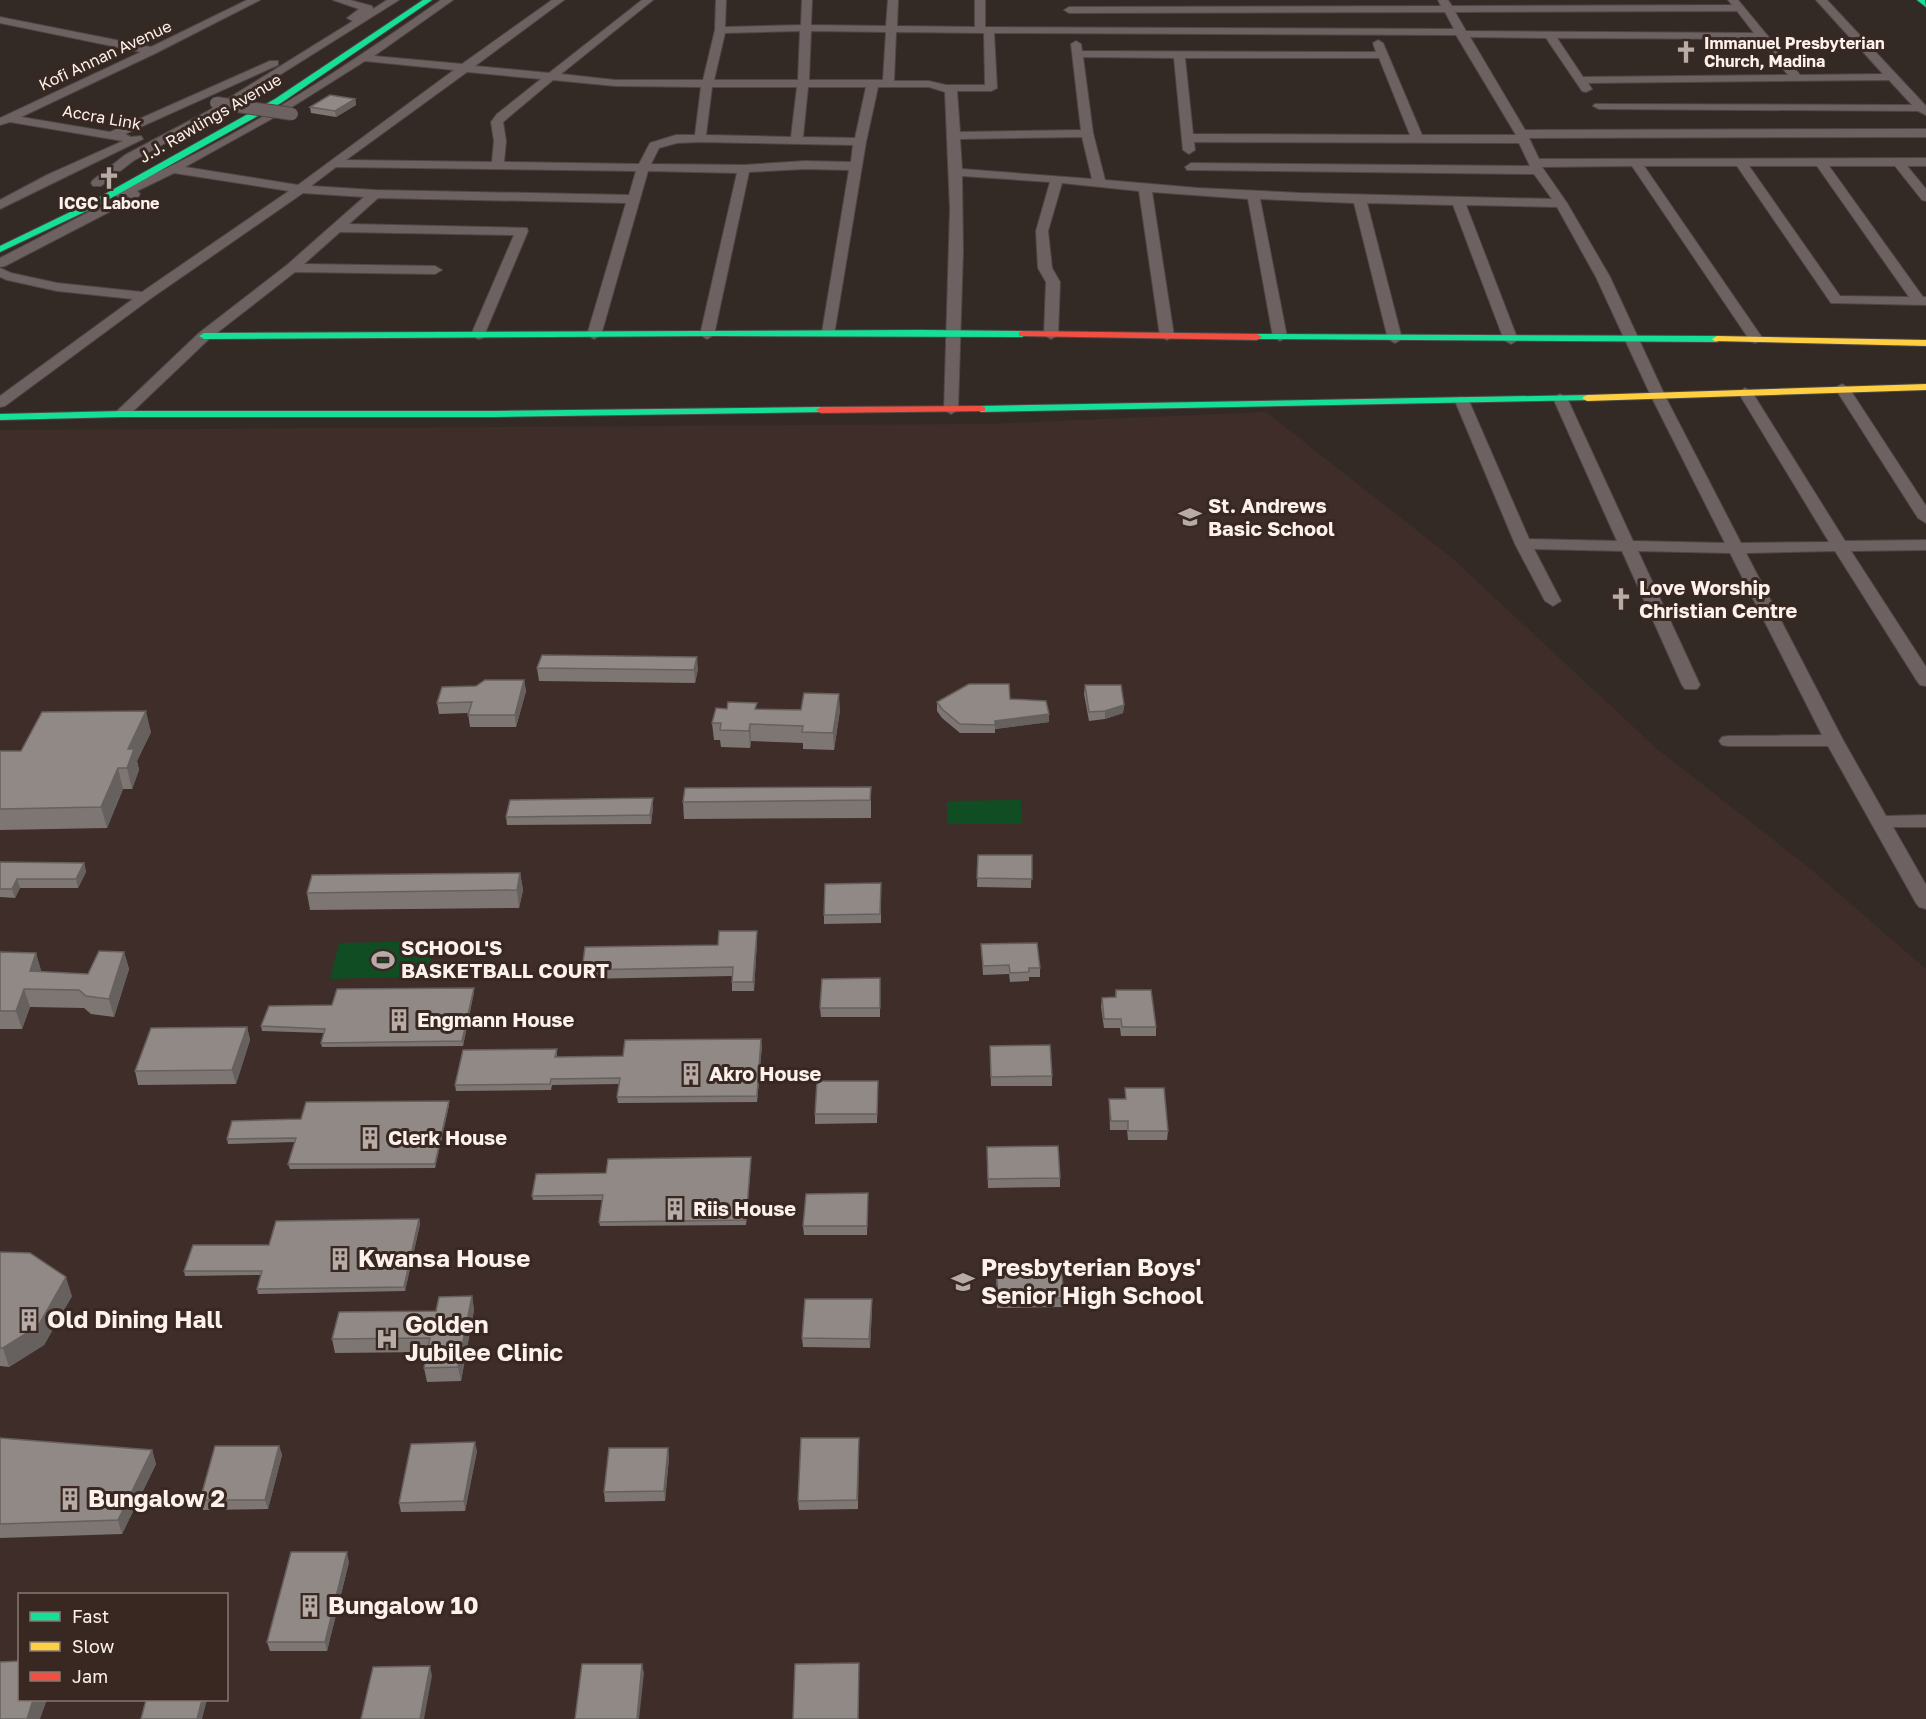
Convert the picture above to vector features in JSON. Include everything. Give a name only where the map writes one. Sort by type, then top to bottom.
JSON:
[{"type":"main road","points":[[1921,0],[1926,5]]},
{"type":"main road","name":"J.J. Rawlings Avenue","points":[[93,185],[253,100],[388,4],[412,4]]},
{"type":"main road","points":[[412,4],[431,5]]},
{"type":"main road","name":"J.J. Rawlings Avenue","points":[[0,249],[92,205],[278,101],[412,4]]},
{"type":"main road","points":[[204,336],[707,335],[829,332],[1511,340],[1756,339],[1926,343]]},
{"type":"main road","points":[[0,417],[122,414],[951,410],[1462,401],[1926,387]]},
{"type":"street","points":[[236,0],[253,1]]},
{"type":"street","points":[[338,0],[354,2],[368,8]]},
{"type":"street","points":[[0,263],[176,170],[284,108],[364,58],[431,5],[448,0]]},
{"type":"street","points":[[0,403],[145,296],[300,189],[559,0]]},
{"type":"street","points":[[498,165],[500,141],[497,122],[501,116],[648,0]]},
{"type":"street","points":[[700,138],[707,85],[720,30],[721,0]]},
{"type":"street","points":[[796,140],[803,84],[807,0]]},
{"type":"street","points":[[888,84],[893,0]]},
{"type":"street","points":[[364,58],[615,83],[707,85],[873,83],[991,88],[980,0]]},
{"type":"street","points":[[1821,0],[1923,111]]},
{"type":"street","name":"Kofi Annan Avenue","points":[[2,119],[152,51],[253,1]]},
{"type":"street","points":[[112,135],[281,59],[368,8],[388,4]]},
{"type":"street","points":[[93,185],[155,142],[212,113],[388,4]]},
{"type":"street","points":[[1099,182],[1088,134],[1078,54],[1068,5],[1154,4],[1360,8],[1445,4],[1737,4],[1797,78]]},
{"type":"street","points":[[1445,4],[1522,136],[1536,166],[1561,203],[1603,277],[1658,396],[1834,740],[1926,903]]},
{"type":"street","points":[[1360,8],[1383,55],[1418,140]]},
{"type":"street","points":[[0,20],[152,51]]},
{"type":"street","points":[[720,30],[892,28],[1764,36]]},
{"type":"street","points":[[1549,34],[1607,120]]},
{"type":"street","points":[[1078,54],[1383,55]]},
{"type":"street","points":[[1179,55],[1191,166],[1197,191]]},
{"type":"street","points":[[1580,80],[1891,77]]},
{"type":"street","points":[[829,332],[860,142],[873,83]]},
{"type":"street","points":[[949,88],[955,136],[954,333],[951,410]]},
{"type":"street","points":[[216,103],[292,114]]},
{"type":"street","points":[[1189,138],[1418,140],[1522,136],[1607,120],[1923,111]]},
{"type":"street","name":"Accra Link","points":[[2,119],[155,142]]},
{"type":"street","points":[[1607,120],[1926,133]]},
{"type":"street","points":[[955,136],[1088,134]]},
{"type":"street","points":[[594,335],[643,167],[654,146],[676,139],[700,138],[860,142]]},
{"type":"street","points":[[0,205],[51,178],[137,140]]},
{"type":"street","points":[[1191,166],[1536,166],[1635,162],[1926,162]]},
{"type":"street","points":[[1635,162],[1756,339]]},
{"type":"street","points":[[1740,162],[1836,300],[1923,301]]},
{"type":"street","points":[[1820,162],[1923,301]]},
{"type":"street","points":[[333,163],[744,169],[805,165],[856,166]]},
{"type":"street","points":[[1899,163],[1926,197]]},
{"type":"street","points":[[707,335],[744,169]]},
{"type":"street","points":[[92,205],[176,170],[300,189],[375,194],[634,199]]},
{"type":"street","points":[[955,172],[1001,172],[1145,188],[1252,194],[1561,203]]},
{"type":"street","points":[[1051,335],[1053,282],[1045,268],[1042,231],[1057,178]]},
{"type":"street","points":[[1145,188],[1167,336]]},
{"type":"street","points":[[122,414],[204,336],[292,268],[375,194]]},
{"type":"street","points":[[1252,194],[1280,337]]},
{"type":"street","points":[[1359,197],[1395,339]]},
{"type":"street","points":[[1458,201],[1511,340]]},
{"type":"street","points":[[339,228],[522,231],[478,335]]},
{"type":"street","points":[[292,268],[435,270]]},
{"type":"street","points":[[0,272],[7,276],[57,287],[145,296]]},
{"type":"street","points":[[1842,388],[1926,518]]},
{"type":"street","points":[[1745,392],[1926,681]]},
{"type":"street","points":[[1560,398],[1691,685]]},
{"type":"street","points":[[1462,401],[1523,544],[1552,601]]},
{"type":"street","points":[[1523,544],[1735,548],[1926,545]]},
{"type":"street","points":[[1728,741],[1834,740]]},
{"type":"street","points":[[1879,822],[1926,821]]},
{"type":"shaded area","name":"Presbyterian Boys' Senior High School","points":[[1266,412],[1452,558],[1656,748],[1808,867],[1926,969],[1926,1719],[0,1719],[0,430],[988,424]]},
{"type":"green space","points":[[1021,800],[1022,824],[947,824],[947,801]]},
{"type":"green space","name":"SCHOOL'S BASKETBALL COURT","points":[[435,941],[427,976],[330,979],[339,943]]},
{"type":"building","points":[[330,95],[355,99],[335,111],[310,107]]},
{"type":"building","points":[[542,655],[697,657],[694,670],[537,668]]},
{"type":"building","points":[[485,680],[524,680],[515,715],[468,715],[472,702],[437,703],[442,687],[476,686]]},
{"type":"building","points":[[969,684],[1009,684],[1010,699],[1046,701],[1049,714],[995,721],[995,725],[960,724],[937,702]]},
{"type":"building","points":[[1085,685],[1121,685],[1124,705],[1105,711],[1089,712]]},
{"type":"building","points":[[804,693],[839,694],[833,733],[802,732],[803,726],[750,724],[749,731],[720,730],[721,723],[712,723],[716,708],[727,709],[728,702],[757,703],[755,709],[801,710]]},
{"type":"building","points":[[146,711],[128,749],[134,749],[127,768],[118,768],[101,807],[0,809],[0,751],[21,751],[42,712]]},
{"type":"building","points":[[871,787],[870,800],[683,802],[685,788]]},
{"type":"building","points":[[653,798],[650,815],[506,817],[510,800]]},
{"type":"building","points":[[978,855],[1032,855],[1032,879],[977,878]]},
{"type":"building","points":[[0,862],[84,863],[76,879],[17,879],[12,889],[0,889]]},
{"type":"building","points":[[520,873],[517,890],[307,893],[312,875]]},
{"type":"building","points":[[881,883],[880,914],[824,915],[825,884]]},
{"type":"building","points":[[719,931],[757,931],[753,982],[732,982],[733,967],[582,970],[585,947],[718,945]]},
{"type":"building","points":[[1037,943],[1040,968],[1029,968],[1029,972],[1010,973],[1009,965],[983,966],[981,944]]},
{"type":"building","points":[[99,951],[124,952],[109,999],[86,996],[79,990],[24,989],[16,1011],[0,1011],[0,952],[36,953],[30,971],[88,974]]},
{"type":"building","points":[[880,978],[880,1008],[820,1008],[822,979]]},
{"type":"building","name":"Engmann House","points":[[474,988],[462,1041],[321,1043],[325,1029],[261,1026],[269,1006],[332,1005],[337,989]]},
{"type":"building","points":[[1116,990],[1151,990],[1156,1027],[1122,1027],[1121,1019],[1104,1019],[1102,998],[1116,997]]},
{"type":"building","points":[[247,1027],[232,1070],[135,1071],[151,1028]]},
{"type":"building","points":[[761,1039],[757,1096],[617,1097],[620,1078],[551,1079],[550,1084],[455,1085],[463,1050],[557,1049],[555,1057],[623,1056],[625,1040]]},
{"type":"building","points":[[1050,1045],[1052,1076],[991,1077],[990,1046]]},
{"type":"building","points":[[817,1081],[878,1081],[877,1114],[815,1114]]},
{"type":"building","points":[[1125,1088],[1164,1088],[1168,1131],[1128,1131],[1128,1121],[1111,1121],[1109,1099],[1126,1099]]},
{"type":"building","name":"Clerk House","points":[[449,1101],[435,1164],[288,1164],[296,1138],[227,1139],[232,1121],[301,1119],[306,1102]]},
{"type":"building","points":[[1058,1146],[1060,1178],[988,1179],[987,1147]]},
{"type":"building","name":"Riis House","points":[[751,1157],[746,1220],[599,1222],[603,1195],[532,1196],[536,1174],[606,1173],[608,1159]]},
{"type":"building","points":[[868,1193],[867,1226],[803,1226],[806,1194]]},
{"type":"building","name":"Kwansa House","points":[[419,1219],[404,1287],[257,1289],[262,1271],[184,1271],[193,1245],[269,1245],[276,1221]]},
{"type":"building","name":"Old Dining Hall","points":[[0,1252],[30,1253],[66,1277],[38,1326],[3,1348],[0,1348]]},
{"type":"building","points":[[1061,1264],[1064,1298],[998,1298],[996,1265]]},
{"type":"building","points":[[472,1296],[458,1367],[424,1368],[430,1338],[332,1339],[339,1312],[436,1311],[439,1297]]},
{"type":"building","points":[[805,1299],[872,1299],[869,1339],[802,1338]]},
{"type":"building","name":"Bungalow 2","points":[[0,1438],[152,1450],[118,1520],[0,1524]]},
{"type":"building","points":[[801,1438],[859,1438],[857,1500],[798,1501]]},
{"type":"building","points":[[475,1442],[464,1501],[399,1503],[411,1444]]},
{"type":"building","points":[[215,1446],[279,1446],[265,1500],[200,1500]]},
{"type":"building","points":[[609,1448],[668,1448],[664,1491],[604,1492]]},
{"type":"building","name":"Bungalow 10","points":[[291,1552],[347,1552],[325,1642],[267,1642]]},
{"type":"building","points":[[18,1661],[18,1701],[33,1701],[27,1719],[0,1719],[0,1662]]},
{"type":"building","points":[[859,1663],[858,1719],[793,1719],[795,1664]]},
{"type":"building","points":[[582,1664],[642,1664],[637,1719],[575,1719]]},
{"type":"building","points":[[430,1666],[420,1719],[361,1719],[373,1667]]},
{"type":"building","points":[[146,1701],[202,1701],[197,1719],[141,1719]]},
{"type":"traffic: fast","points":[[0,249],[92,205],[278,101],[428,0]]},
{"type":"traffic: fast","points":[[1921,0],[1926,5]]},
{"type":"traffic: fast","points":[[204,336],[1022,334]]},
{"type":"traffic: fast","points":[[1257,337],[1717,339]]},
{"type":"traffic: fast","points":[[981,409],[1587,398]]},
{"type":"traffic: fast","points":[[0,417],[122,414],[494,414],[821,410]]},
{"type":"traffic: slow","points":[[1717,339],[1926,343]]},
{"type":"traffic: slow","points":[[1587,398],[1926,387]]},
{"type":"traffic: jam","points":[[1022,334],[1257,337]]},
{"type":"traffic: jam","points":[[821,410],[981,409]]},
{"type":"place","name":"Immanuel Presbyterian Church, Madina","points":[[1686,52]]},
{"type":"place","name":"ICGC Labone","points":[[109,178]]},
{"type":"place","name":"St. Andrews Basic School","points":[[1190,517]]},
{"type":"place","name":"Love Worship Christian Centre","points":[[1621,599]]},
{"type":"place","name":"SCHOOL'S BASKETBALL COURT","points":[[383,960]]},
{"type":"place","name":"Engmann House","points":[[399,1020]]},
{"type":"place","name":"Akro House","points":[[691,1074]]},
{"type":"place","name":"Clerk House","points":[[370,1138]]},
{"type":"place","name":"Riis House","points":[[675,1209]]},
{"type":"place","name":"Kwansa House","points":[[340,1259]]},
{"type":"place","name":"Presbyterian Boys' Senior High School","points":[[963,1282]]},
{"type":"place","name":"Old Dining Hall","points":[[29,1320]]},
{"type":"place","name":"Golden Jubilee Clinic","points":[[387,1339]]},
{"type":"place","name":"Bungalow 2","points":[[70,1499]]},
{"type":"place","name":"Bungalow 10","points":[[310,1606]]}]
